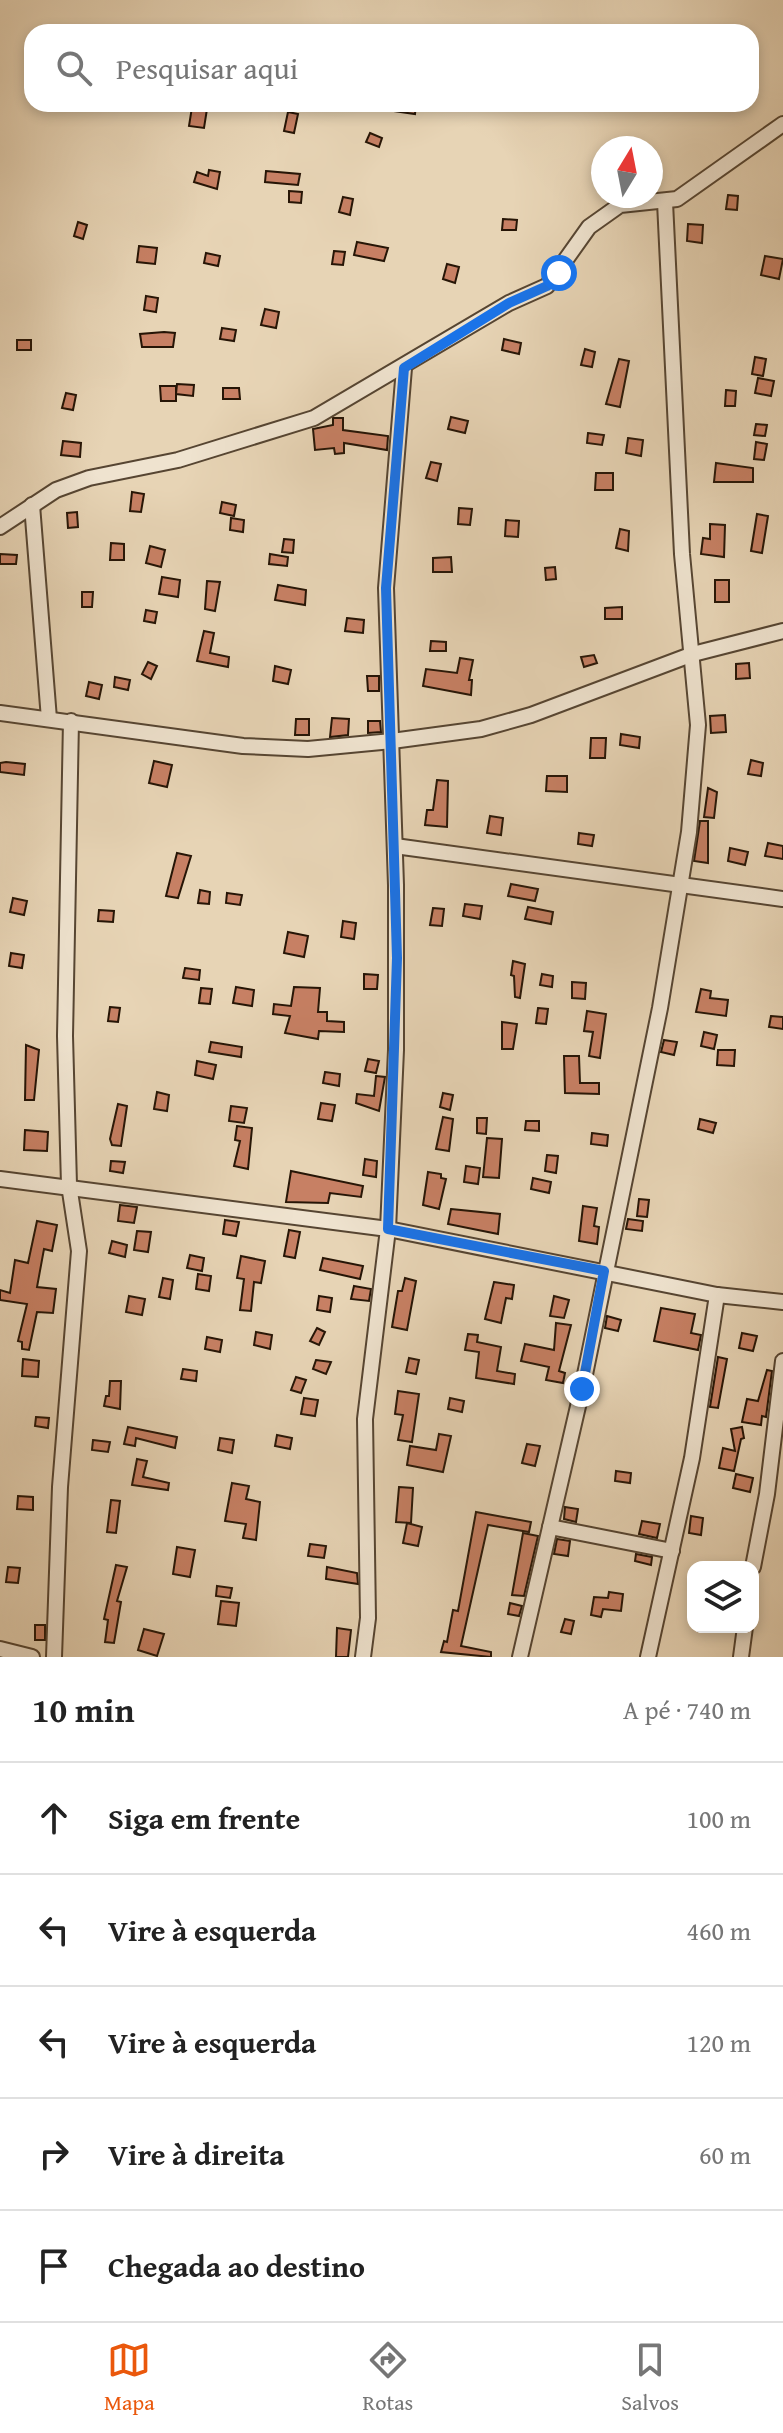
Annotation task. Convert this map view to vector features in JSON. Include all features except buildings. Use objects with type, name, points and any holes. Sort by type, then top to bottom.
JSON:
[{"type":"street","points":[[0,527],[56,490],[89,478],[178,460],[314,418],[404,368],[509,303],[547,286],[589,227],[620,205],[665,202],[692,191],[783,124]]},
{"type":"street","points":[[520,1657],[604,1271],[683,882],[698,725],[682,554],[665,202]]},
{"type":"street","points":[[363,1657],[368,1618],[365,1419],[388,1229],[396,1050],[395,846],[386,588],[404,368]]},
{"type":"street","points":[[32,505],[49,719]]},
{"type":"street","points":[[0,713],[243,746],[308,749],[392,741],[481,729],[531,715],[693,654],[783,631]]},
{"type":"street","points":[[54,1657],[60,1487],[79,1251],[69,1185],[65,1036],[71,721]]},
{"type":"street","points":[[395,846],[683,882],[783,899]]},
{"type":"street","points":[[0,1179],[69,1185],[388,1229],[717,1295],[783,1302]]},
{"type":"street","points":[[648,1657],[692,1458],[717,1295]]},
{"type":"street","points":[[754,1561],[767,1494],[783,1361]]},
{"type":"street","points":[[550,1527],[672,1551]]},
{"type":"street","points":[[741,1657],[744,1633]]},
{"type":"street","points":[[0,1649],[32,1657]]},
{"type":"route","points":[[559,273],[547,286],[509,303],[404,368],[386,588],[397,958],[388,1229],[604,1271],[582,1389]]}]
